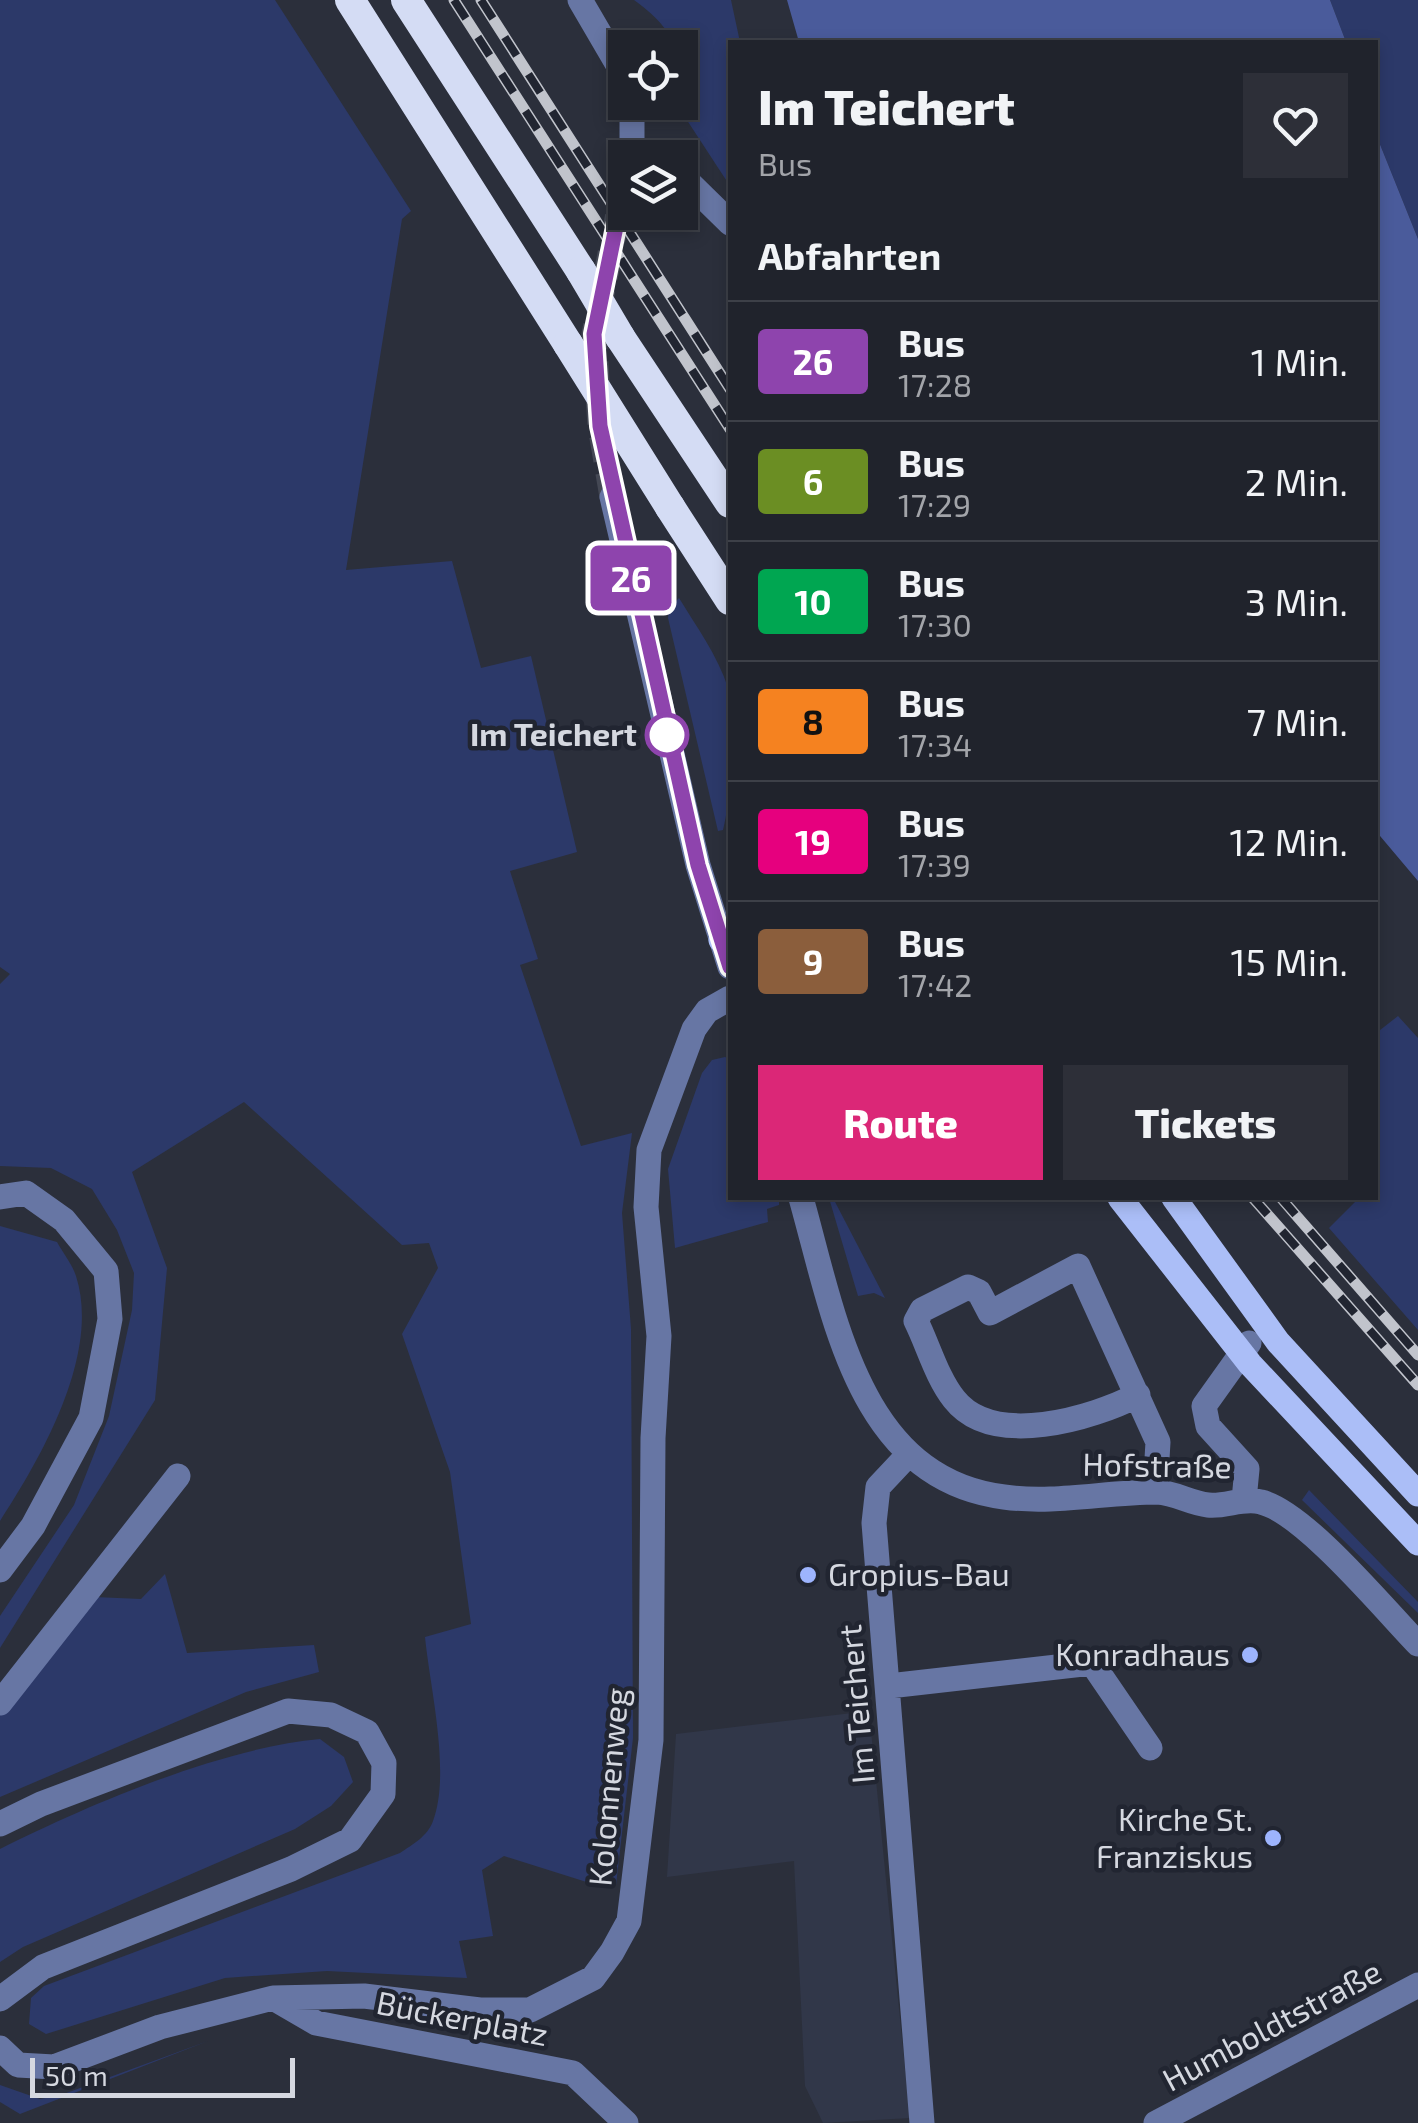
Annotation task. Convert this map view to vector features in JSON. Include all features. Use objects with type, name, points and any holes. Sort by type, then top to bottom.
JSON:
[{"type":"highway","points":[[350,0],[728,597]]},
{"type":"highway","points":[[406,0],[728,501]]},
{"type":"main road","points":[[1122,1200],[1288,1408],[1418,1543]]},
{"type":"main road","points":[[1175,1200],[1278,1342],[1418,1494]]},
{"type":"street","points":[[580,0],[608,48]]},
{"type":"street","points":[[698,192],[728,222]]},
{"type":"street","points":[[612,497],[698,865],[725,938]]},
{"type":"street","name":"Kolonnenweg","points":[[0,2048],[18,2064],[54,2067],[160,2027],[273,1998],[364,1996],[480,2010],[530,2010],[593,1978],[629,1921],[651,1740],[653,1438],[659,1336],[646,1207],[649,1150],[688,1040],[708,1011],[728,999]]},
{"type":"street","points":[[0,1197],[26,1193],[64,1220],[106,1271],[110,1319],[91,1418],[33,1526],[0,1570]]},
{"type":"street","points":[[803,1200],[859,1386],[884,1431],[909,1454]]},
{"type":"street","points":[[1138,1395],[1102,1414],[1073,1422],[997,1422],[976,1416],[954,1400],[916,1321],[922,1310],[968,1287],[979,1292],[990,1313],[1078,1266],[1138,1395],[1158,1442],[1154,1492]]},
{"type":"street","points":[[1244,1500],[1247,1470],[1208,1426],[1204,1406],[1249,1342]]},
{"type":"street","name":"Hofstraße","points":[[909,1454],[953,1483],[1008,1498],[1154,1492],[1212,1506],[1244,1500],[1260,1502],[1291,1518],[1418,1644]]},
{"type":"street","name":"Im Teichert","points":[[909,1454],[890,1470],[874,1504],[922,2123]]},
{"type":"street","points":[[0,1703],[178,1476]]},
{"type":"street","points":[[889,1686],[1092,1663],[1150,1748]]},
{"type":"street","points":[[0,1824],[41,1804],[288,1712],[331,1715],[367,1732],[384,1763],[384,1794],[350,1840],[291,1869],[43,1968],[0,2000]]},
{"type":"street","name":"Humboldtstraße","points":[[1164,2121],[1418,1986]]},
{"type":"street","name":"Bückerplatz","points":[[273,1998],[316,2024],[573,2073],[626,2123]]},
{"type":"shaded area","points":[[0,0],[275,0],[411,211],[402,219],[346,570],[452,561],[481,668],[531,656],[577,852],[510,871],[538,959],[520,965],[581,1146],[632,1133],[622,1213],[631,1329],[633,1738],[616,1885],[596,1885],[504,1856],[482,1870],[493,1936],[459,1941],[467,1978],[327,1971],[225,1978],[46,2034],[29,2024],[31,1998],[44,1986],[400,1853],[424,1836],[433,1821],[440,1779],[438,1730],[425,1637],[471,1624],[450,1472],[402,1334],[438,1268],[429,1243],[402,1245],[244,1102],[132,1172],[167,1268],[155,1400],[0,1648],[0,1616],[74,1505],[109,1416],[132,1310],[134,1273],[117,1230],[92,1189],[51,1168],[0,1166],[0,984],[10,974],[0,967]]},
{"type":"shaded area","points":[[634,0],[731,0],[740,40],[728,40],[728,183],[687,120],[698,120],[698,30],[666,30]]},
{"type":"shaded area","points":[[787,0],[1330,0],[1345,40],[798,40]]},
{"type":"shaded area","points":[[1330,0],[1418,0],[1418,239],[1378,139],[1378,40],[1345,40]]},
{"type":"shaded area","points":[[1378,139],[1418,239],[1418,881],[1378,834]]},
{"type":"shaded area","points":[[679,598],[719,664],[728,688],[728,798],[723,830],[718,831],[668,618],[669,608]]},
{"type":"shaded area","points":[[1398,1016],[1418,1038],[1418,1330],[1329,1228],[1357,1200],[1378,1200],[1378,1032]]},
{"type":"shaded area","points":[[728,1058],[728,1200],[779,1200],[779,1205],[767,1209],[768,1222],[675,1248],[668,1169],[702,1073],[712,1060]]},
{"type":"shaded area","points":[[830,1200],[834,1200],[885,1298],[874,1293],[858,1296]]},
{"type":"shaded area","points":[[0,1226],[57,1242],[76,1276],[82,1306],[74,1371],[63,1404],[33,1467],[0,1521]]},
{"type":"shaded area","points":[[1309,1490],[1418,1602],[1418,1613],[1302,1500]]},
{"type":"shaded area","points":[[165,1574],[187,1653],[314,1645],[319,1672],[246,1692],[0,1797],[0,1713],[94,1597],[141,1599]]},
{"type":"shaded area","points":[[869,1711],[910,2118],[823,2123],[805,2086],[794,1861],[667,1877],[676,1734]]},
{"type":"shaded area","points":[[320,1739],[344,1757],[353,1782],[331,1806],[295,1829],[23,1947],[0,1962],[0,1849],[157,1780],[241,1754]]},
{"type":"shaded area","points":[[208,2041],[20,2114],[0,2102],[0,2085],[40,2099],[61,2095]]},
{"type":"tunnel","points":[[612,497],[600,426],[594,334],[615,230]]},
{"type":"railway","points":[[454,0],[728,426]]},
{"type":"railway","points":[[481,0],[728,386]]},
{"type":"railway","points":[[1255,1200],[1418,1385]]},
{"type":"railway","points":[[1283,1200],[1418,1355]]},
{"type":"bus line","name":"26","points":[[614,230],[594,334],[600,426],[612,497],[698,865],[728,961]]},
{"type":"place","name":"Im Teichert","points":[[667,735]]},
{"type":"place","name":"Gropius-Bau","points":[[808,1575]]},
{"type":"place","name":"Konradhaus","points":[[1250,1655]]},
{"type":"place","name":"Kirche St. Franziskus","points":[[1273,1838]]}]
